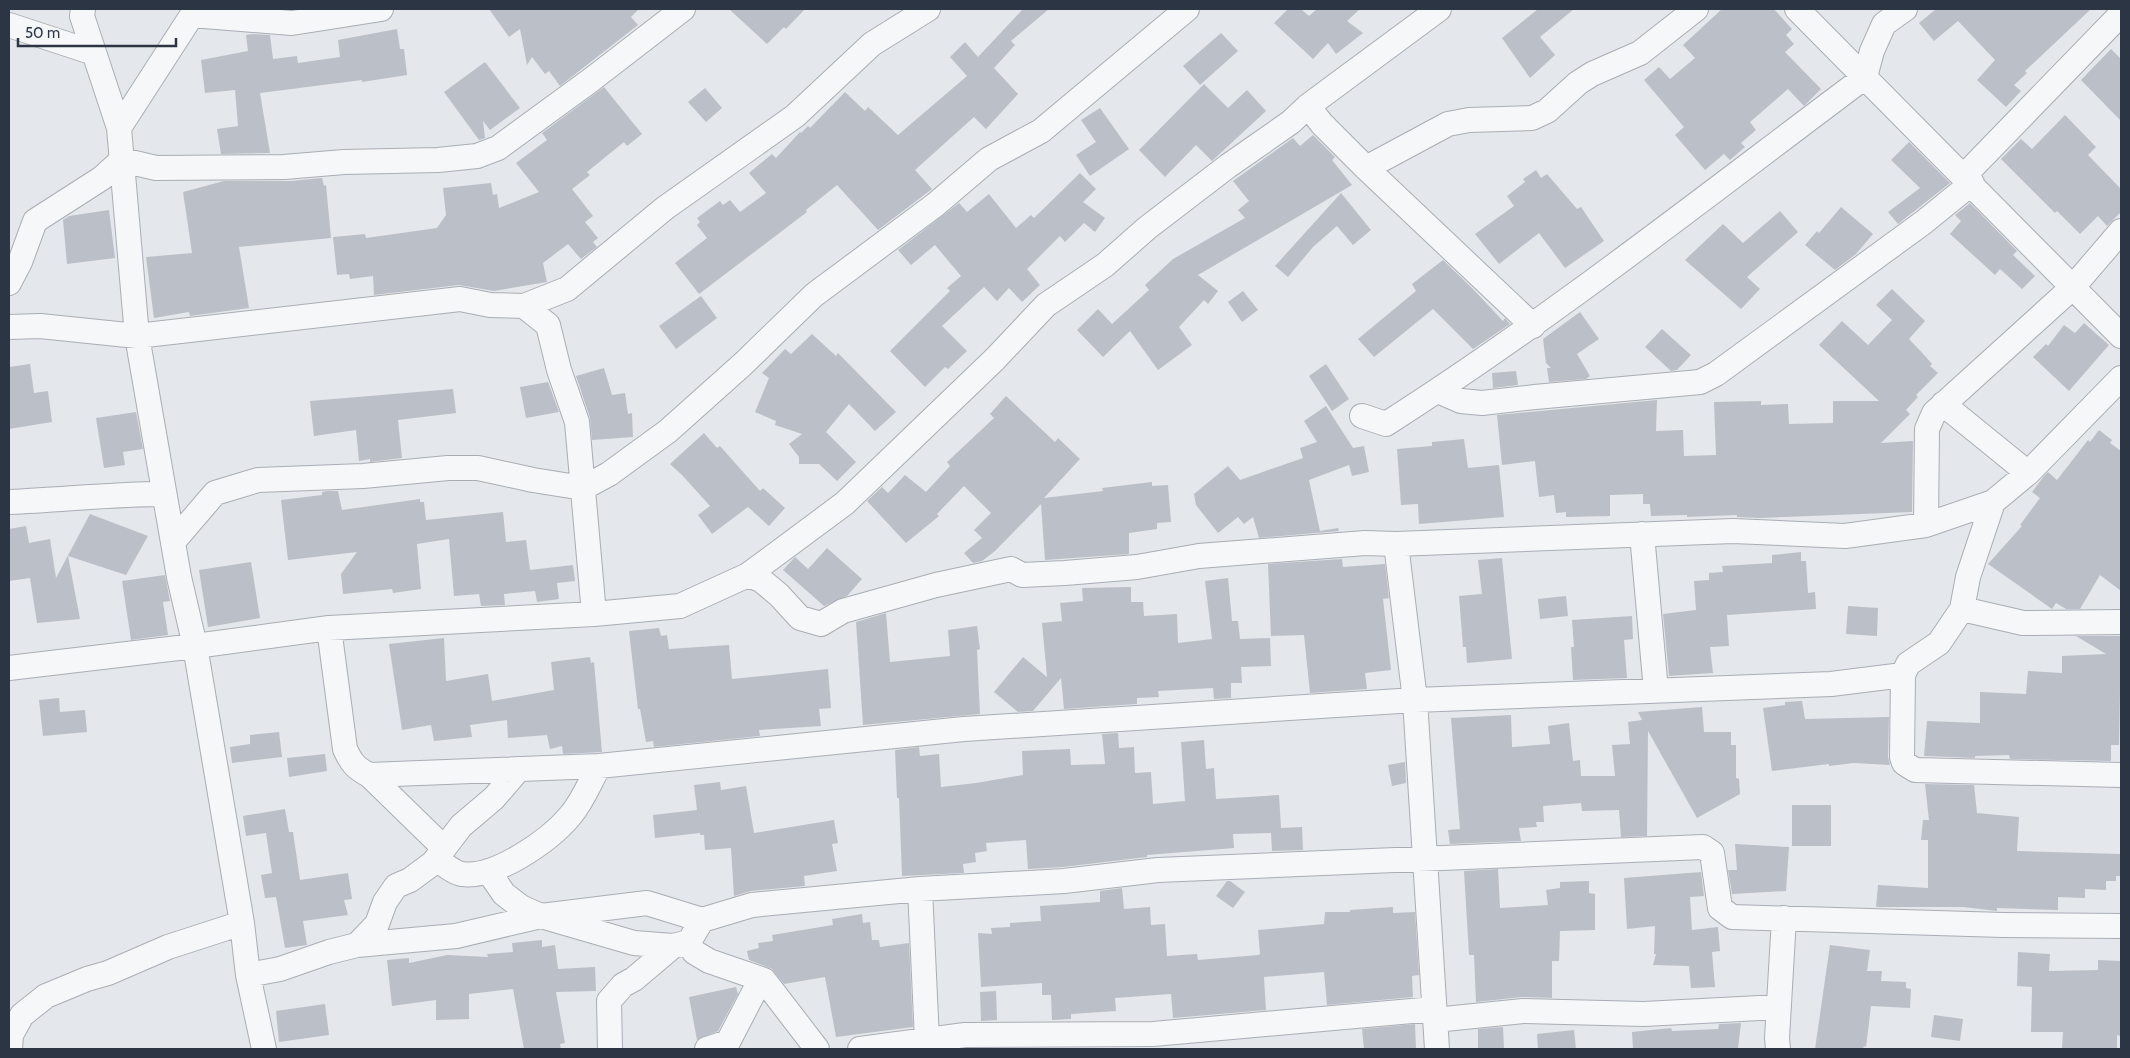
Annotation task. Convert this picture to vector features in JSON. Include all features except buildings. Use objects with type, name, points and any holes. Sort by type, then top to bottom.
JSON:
[{"type":"street","points":[[83,9],[82,16],[120,128],[136,336],[173,542],[195,646],[242,923],[248,975],[264,1049]]},
{"type":"street","points":[[120,128],[194,12],[292,23],[381,9]]},
{"type":"street","points":[[122,160],[156,168],[274,167],[344,162],[438,160],[477,156],[498,148],[683,9]]},
{"type":"street","points":[[9,327],[40,326],[136,336],[460,299],[490,304],[524,306],[567,289],[665,208],[794,116],[872,44],[928,9]]},
{"type":"street","points":[[173,542],[215,493],[258,480],[364,476],[448,468],[478,468],[532,480],[583,488],[609,474],[668,431],[743,364],[814,294],[935,205],[989,159],[1041,131],[1187,9]]},
{"type":"street","points":[[9,668],[329,628],[594,614],[680,606],[748,575],[845,503],[995,359],[1046,305],[1105,265],[1147,228],[1228,166],[1291,122],[1308,106],[1439,9]]},
{"type":"street","points":[[1366,168],[1448,124],[1469,120],[1532,118],[1547,111],[1578,82],[1640,52],[1696,9]]},
{"type":"street","points":[[1798,9],[2121,336]]},
{"type":"street","points":[[1362,416],[1386,424],[1533,326],[1864,77],[1872,51],[1884,24],[1905,9]]},
{"type":"street","points":[[1438,391],[1461,401],[1482,403],[1700,382],[1716,374],[1924,222],[1968,180],[2121,14]]},
{"type":"street","points":[[9,25],[94,53]]},
{"type":"street","points":[[1308,106],[1322,124],[1366,168],[1533,326]]},
{"type":"street","points":[[9,283],[20,262],[35,221],[102,178],[122,160]]},
{"type":"street","points":[[1926,525],[1927,429],[1934,413],[2072,287],[2121,232]]},
{"type":"street","points":[[524,306],[548,325],[559,370],[577,422],[594,614]]},
{"type":"street","points":[[748,575],[761,580],[779,595],[800,618],[821,624],[843,611],[936,586],[1011,569],[1022,575],[1065,573],[1137,567],[1199,556],[1365,543],[1396,544],[1733,531],[1845,536],[1926,525],[1969,512],[1993,502],[2028,473],[2121,378]]},
{"type":"street","points":[[1943,404],[2028,473]]},
{"type":"street","points":[[9,502],[164,494]]},
{"type":"street","points":[[1993,502],[1968,577],[1962,609],[1939,643],[1908,664],[1903,675],[1902,757],[1904,763],[1916,770],[2121,775]]},
{"type":"street","points":[[1642,534],[1656,691]]},
{"type":"street","points":[[1396,544],[1415,700],[1437,1049]]},
{"type":"street","points":[[1962,609],[2023,623],[2121,622]]},
{"type":"street","points":[[329,628],[345,749],[352,764],[358,770],[368,775],[460,874],[479,875],[546,839],[571,815],[599,766]]},
{"type":"street","points":[[368,775],[599,766],[964,729],[1415,700],[1832,684],[1903,675]]},
{"type":"street","points":[[356,945],[377,924],[385,902],[396,886],[410,880],[440,854],[461,826],[494,798],[519,769]]},
{"type":"street","points":[[610,1049],[609,1000],[623,985],[681,944],[702,920],[752,905],[920,889],[1064,881],[1158,870],[1703,847],[1712,853],[1717,900],[1720,908],[1732,917],[2003,925],[2121,926]]},
{"type":"street","points":[[488,871],[504,894],[521,906],[541,916],[634,943],[681,944],[709,960],[764,980],[817,1049]]},
{"type":"street","points":[[920,889],[927,1040]]},
{"type":"street","points":[[248,975],[280,969],[356,945],[456,936],[541,916],[647,904],[702,920]]},
{"type":"street","points":[[1778,1049],[1784,918]]},
{"type":"street","points":[[10,1049],[11,1035],[22,1015],[46,996],[87,979],[108,973],[168,947],[242,923]]},
{"type":"street","points":[[707,1049],[728,1042],[754,992],[764,980]]},
{"type":"street","points":[[860,1049],[965,1036],[1153,1034],[1434,1015],[1523,1011],[1644,1014],[1779,1007]]}]
